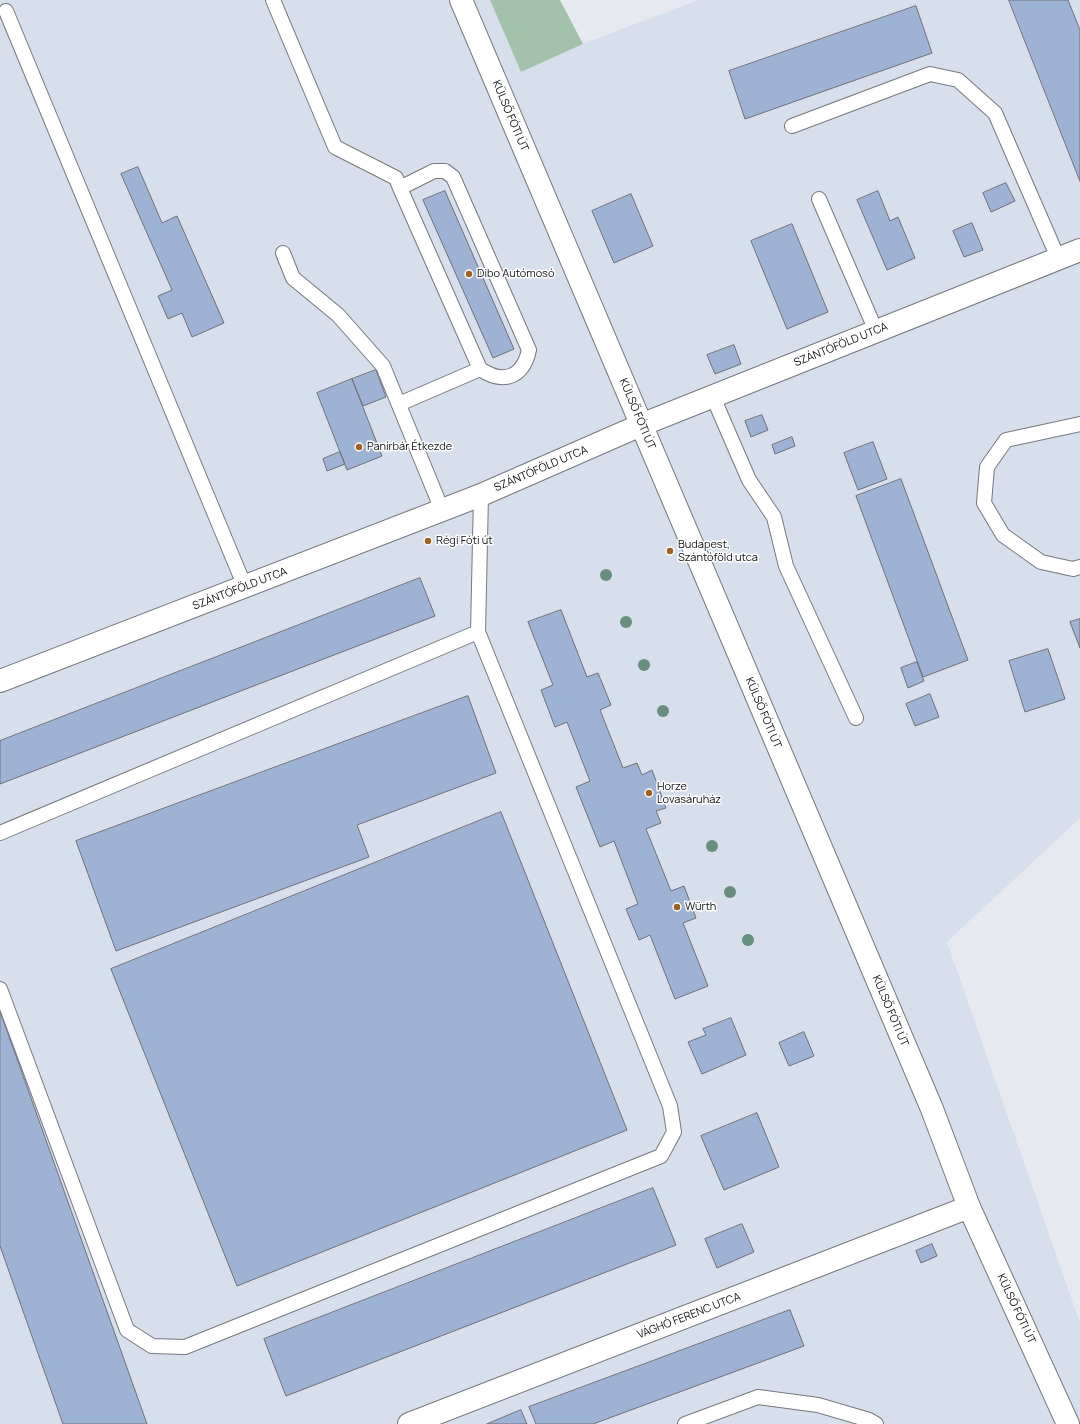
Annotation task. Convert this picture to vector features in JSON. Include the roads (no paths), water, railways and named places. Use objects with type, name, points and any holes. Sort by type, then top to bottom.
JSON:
[{"type":"street","name":"KÜLSŐ FÓTI ÚT","points":[[462,0],[932,1109],[969,1207],[1068,1424]]},
{"type":"street","name":"SZÁNTÓFÖLD UTCA","points":[[0,681],[481,495],[642,425],[1080,250]]},
{"type":"street","name":"VÁGHÓ FERENC UTCA","points":[[409,1424],[969,1207]]},
{"type":"lane","points":[[273,0],[335,147],[396,178],[400,188],[480,369],[490,376],[503,378],[515,374],[526,364],[529,350],[453,177],[445,171],[434,171],[400,188]]},
{"type":"lane","points":[[6,11],[245,587]]},
{"type":"lane","points":[[792,126],[930,74],[958,80],[995,113],[1058,258]]},
{"type":"lane","points":[[819,199],[876,331]]},
{"type":"lane","points":[[283,253],[293,278],[338,315],[383,366],[442,510]]},
{"type":"lane","points":[[399,404],[480,369]]},
{"type":"lane","points":[[713,397],[749,480],[774,517],[786,566],[856,718]]},
{"type":"lane","points":[[1080,424],[1006,440],[987,467],[984,503],[1003,535],[1041,562],[1073,569],[1080,567]]},
{"type":"lane","points":[[0,989],[127,1330],[152,1346],[185,1347],[661,1156],[674,1132],[670,1106],[478,632],[481,495]]},
{"type":"lane","points":[[0,833],[478,632]]},
{"type":"lane","points":[[685,1424],[758,1397],[818,1405],[869,1420],[876,1424]]},
{"type":"place","name":"Dibo Autómosó","points":[[469,274]]},
{"type":"place","name":"Panírbár Étkezde","points":[[359,447]]},
{"type":"place","name":"Régi Fóti út","points":[[428,541]]},
{"type":"place","name":"Budapest, Szántóföld utca","points":[[670,551]]},
{"type":"place","name":"Horze Lovasáruház","points":[[649,793]]},
{"type":"place","name":"Würth","points":[[677,907]]}]
